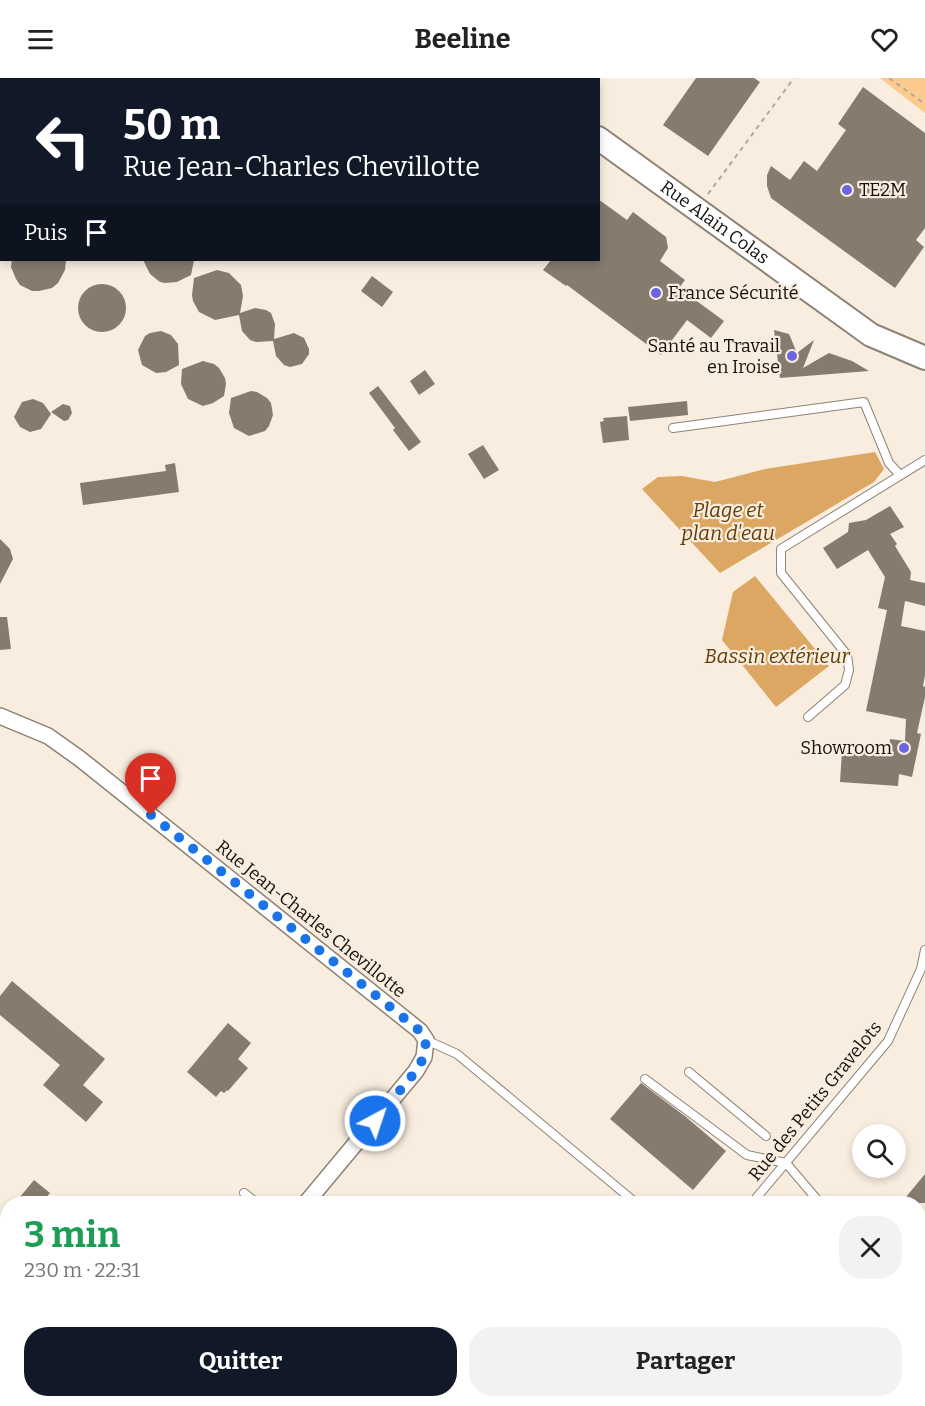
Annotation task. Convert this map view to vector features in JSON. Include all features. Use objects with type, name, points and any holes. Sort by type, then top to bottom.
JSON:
[{"type":"street","name":"Rue Alain Colas","points":[[600,139],[871,334],[925,358]]},
{"type":"street","name":"Rue Jean-Charles Chevillotte","points":[[0,716],[48,736],[79,758],[420,1031],[426,1040]]},
{"type":"street","points":[[312,1196],[416,1071],[424,1057],[426,1040]]},
{"type":"lane","points":[[673,428],[864,402],[889,463],[900,475]]},
{"type":"lane","points":[[808,717],[845,685],[849,670],[847,655],[781,573],[781,549],[925,460]]},
{"type":"lane","name":"Rue des Petits Gravelots","points":[[758,1196],[888,1041],[921,969],[925,950]]},
{"type":"lane","points":[[426,1040],[457,1054],[628,1196]]},
{"type":"lane","points":[[689,1072],[766,1136]]},
{"type":"lane","points":[[645,1079],[747,1155],[786,1163],[814,1196]]},
{"type":"lane","points":[[244,1193],[248,1196]]},
{"type":"path","points":[[697,209],[794,78]]},
{"type":"path","points":[[889,78],[925,104]]},
{"type":"shaded area","points":[[880,78],[925,78],[925,113]]},
{"type":"water","name":"Plage et plan d'eau","points":[[875,452],[884,469],[874,482],[720,573],[642,489],[658,477],[682,476],[715,482],[765,469]]},
{"type":"water","name":"Bassin extérieur","points":[[755,576],[829,666],[776,707],[722,640],[733,592]]},
{"type":"building","points":[[696,78],[754,78],[760,82],[708,156],[663,125]]},
{"type":"building","name":"TE2M","points":[[863,87],[925,133],[925,228],[916,240],[924,247],[895,288],[771,198],[767,186],[767,175],[771,166],[790,180],[804,161],[817,171],[846,130],[838,124]]},
{"type":"building","points":[[600,200],[627,220],[633,212],[666,237],[668,248],[660,261],[685,280],[679,288],[724,321],[711,338],[687,320],[661,355],[567,285],[543,270],[550,261],[600,261]]},
{"type":"building","points":[[12,261],[66,261],[65,270],[58,283],[52,288],[39,291],[32,291],[20,285],[11,267]]},
{"type":"building","points":[[144,261],[194,261],[191,275],[177,282],[160,282],[150,274]]},
{"type":"building","points":[[217,270],[229,273],[241,285],[243,296],[240,313],[255,308],[266,310],[271,313],[275,324],[274,339],[294,333],[304,338],[309,354],[302,364],[290,367],[284,365],[276,356],[273,341],[250,340],[242,331],[239,315],[215,320],[199,312],[192,295],[194,278]]},
{"type":"building","points":[[372,276],[393,292],[382,307],[361,291]]},
{"type":"building","points":[[97,284],[107,284],[119,291],[126,303],[126,313],[119,325],[107,332],[97,332],[82,321],[78,313],[78,303],[89,288]]},
{"type":"building","name":"Santé au Travail en Iroise","points":[[774,330],[789,334],[797,353],[814,340],[803,368],[829,353],[852,361],[869,371],[780,378]]},
{"type":"building","points":[[161,331],[171,335],[178,344],[179,365],[166,372],[156,373],[142,365],[138,350],[145,336]]},
{"type":"building","points":[[203,361],[219,368],[226,384],[224,396],[203,406],[188,399],[181,384],[182,369]]},
{"type":"building","points":[[425,370],[435,384],[419,395],[410,381]]},
{"type":"building","points":[[378,386],[421,442],[409,451],[369,393]]},
{"type":"building","points":[[251,391],[267,398],[271,403],[273,415],[265,431],[249,436],[234,428],[229,413],[231,398]]},
{"type":"building","points":[[33,399],[43,403],[51,414],[41,429],[30,432],[20,427],[14,417],[22,402]]},
{"type":"building","points":[[687,401],[688,415],[630,421],[628,407]]},
{"type":"building","points":[[63,404],[70,406],[72,413],[68,420],[64,421],[51,412]]},
{"type":"building","points":[[627,416],[629,440],[603,443],[600,422],[604,421],[603,418]]},
{"type":"building","points":[[483,445],[499,470],[484,479],[468,454]]},
{"type":"building","points":[[175,463],[179,492],[83,505],[80,483],[166,471],[165,465]]},
{"type":"building","points":[[890,506],[904,527],[890,534],[911,572],[910,580],[925,583],[925,606],[905,601],[901,626],[925,631],[923,686],[925,697],[917,733],[921,734],[912,777],[899,774],[898,786],[840,782],[842,751],[889,754],[890,739],[905,741],[906,719],[866,711],[887,610],[878,608],[885,577],[868,550],[837,569],[823,548],[848,532],[849,523],[866,520]]},
{"type":"building","points":[[0,539],[10,549],[13,559],[0,584]]},
{"type":"building","points":[[0,617],[7,617],[11,649],[0,650]]},
{"type":"building","points":[[12,981],[105,1059],[83,1085],[103,1102],[86,1122],[43,1085],[60,1065],[0,1015],[0,996]]},
{"type":"building","points":[[228,1023],[251,1043],[238,1059],[248,1068],[228,1091],[224,1093],[221,1091],[216,1097],[187,1072]]},
{"type":"building","points":[[641,1083],[726,1151],[693,1190],[610,1119]]},
{"type":"building","points":[[925,1174],[925,1196],[907,1196]]},
{"type":"building","points":[[34,1180],[50,1193],[47,1196],[21,1196]]},
{"type":"place","name":"TE2M","points":[[847,190]]},
{"type":"place","name":"France Sécurité","points":[[656,293]]},
{"type":"place","name":"Santé au Travail en Iroise","points":[[792,356]]},
{"type":"place","name":"Showroom","points":[[904,748]]},
{"type":"route","points":[[151,815],[420,1031],[426,1040],[424,1057],[416,1071],[375,1121]]}]
